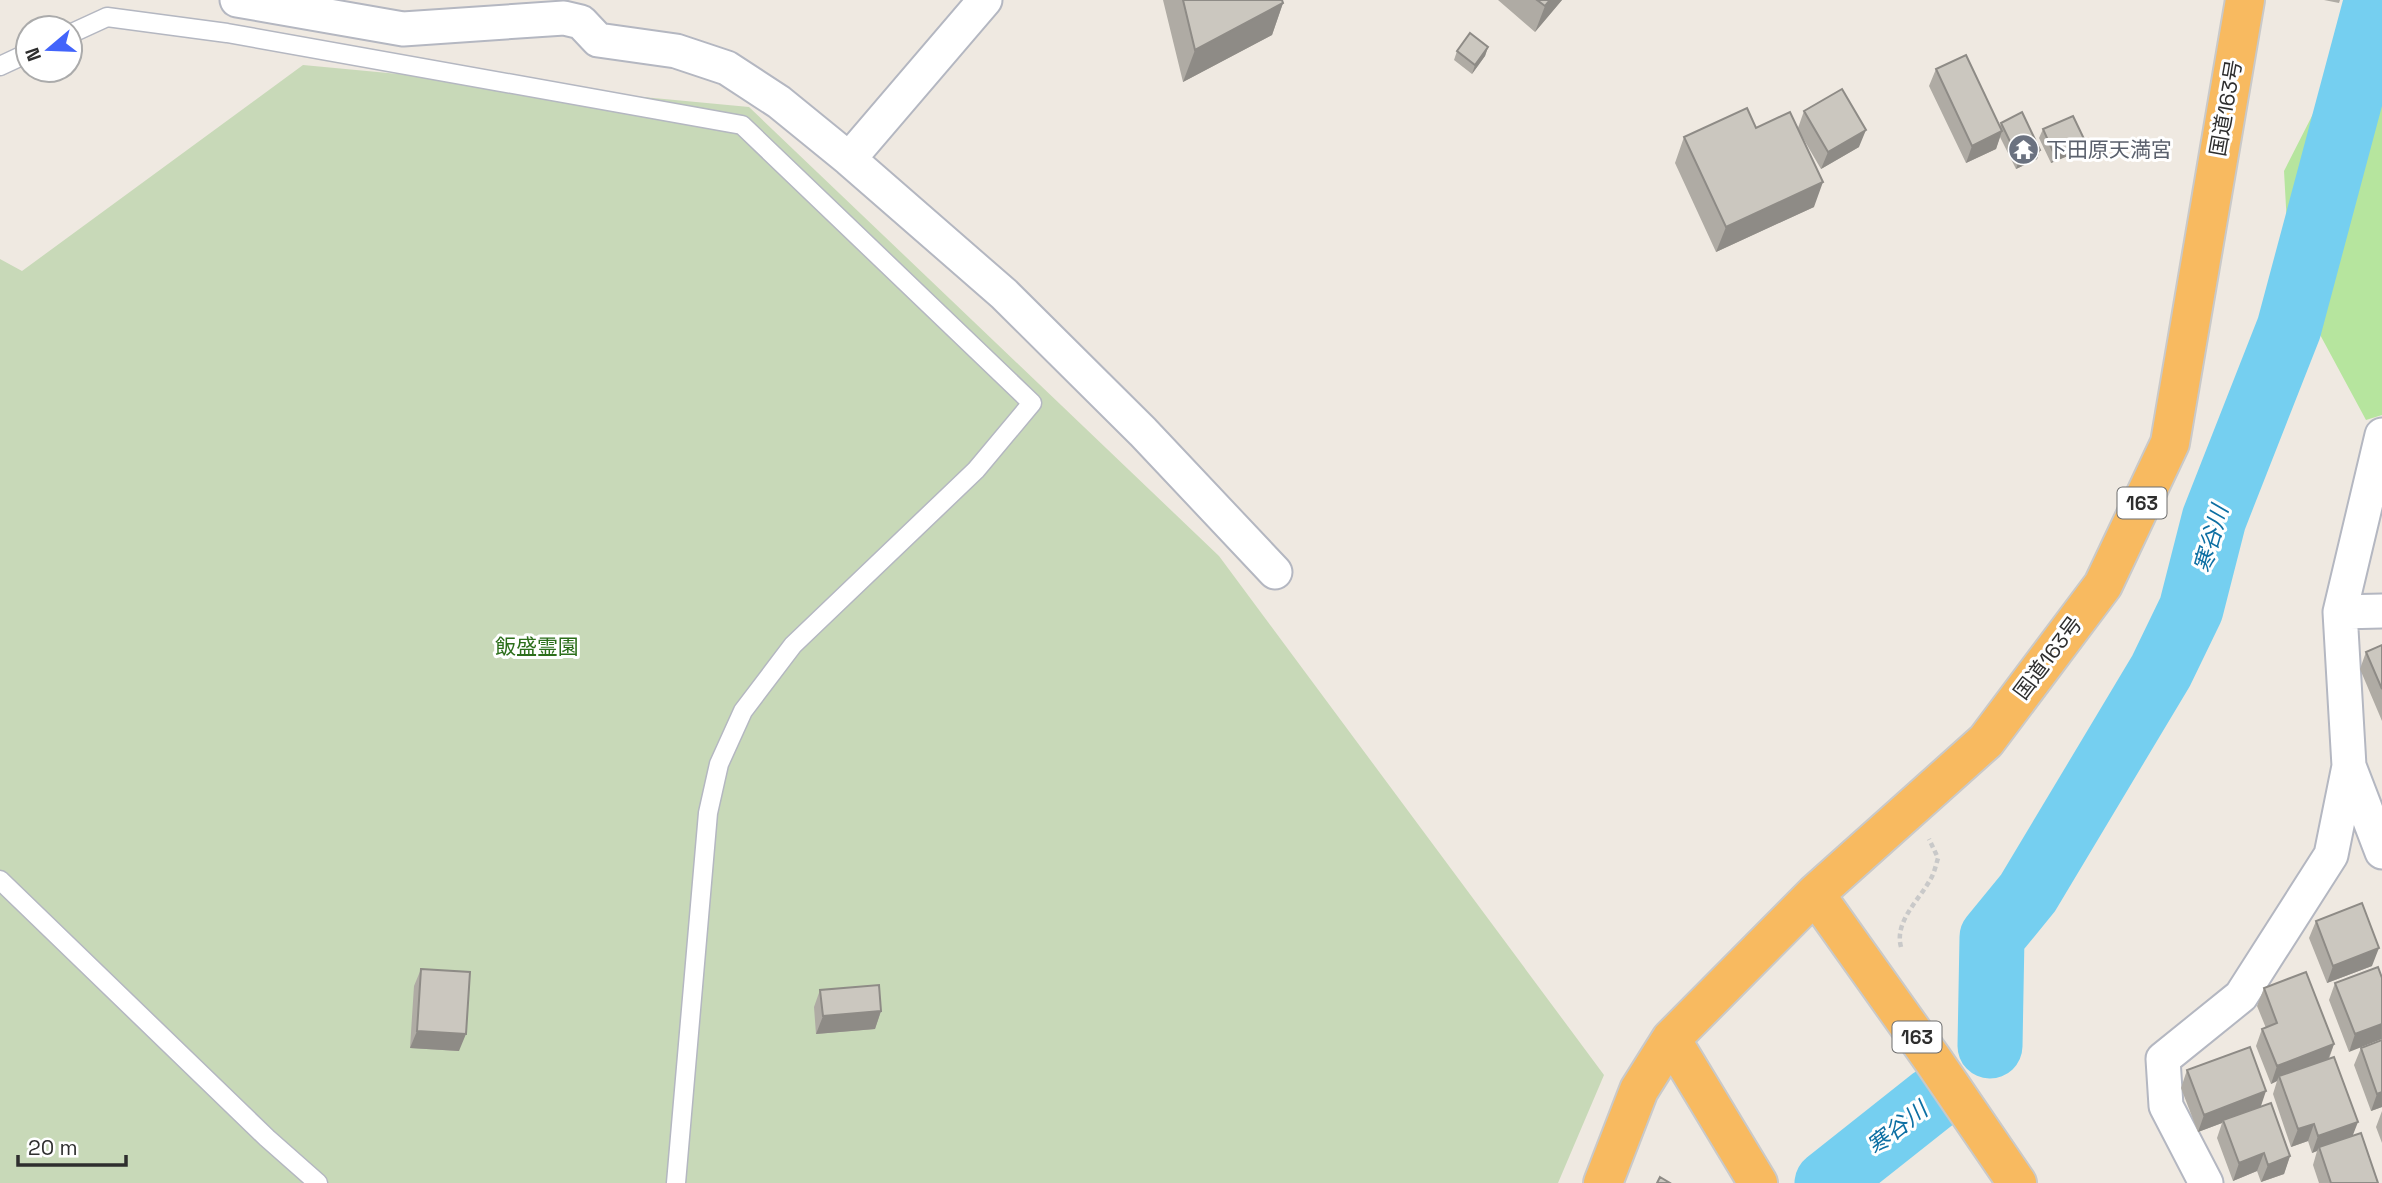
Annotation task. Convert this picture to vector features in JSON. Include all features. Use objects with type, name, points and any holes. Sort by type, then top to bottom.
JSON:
[{"type":"highway","name":"国道163号","points":[[1603,1183],[1639,1090],[1671,1039],[1815,894],[1986,741],[2103,585],[2170,443],[2245,0]]},
{"type":"highway","name":"163","points":[[1815,894],[2017,1183]]},
{"type":"highway","points":[[1671,1039],[1758,1183]]},
{"type":"street","points":[[237,0],[403,29],[564,18],[580,22],[598,40],[676,51],[727,68],[858,149],[1143,432],[1276,572]]},
{"type":"street","points":[[858,149],[985,0]]},
{"type":"street","points":[[2206,1183],[2166,1106],[2163,1059],[2241,996],[2331,855],[2349,766],[2340,612],[2382,435]]},
{"type":"street","points":[[2340,612],[2382,611]]},
{"type":"street","points":[[2349,766],[2382,852]]},
{"type":"lane","points":[[84,28],[107,17],[227,33],[742,125],[1032,403],[976,470],[793,645],[743,710],[719,764],[708,813],[676,1183]]},
{"type":"lane","points":[[0,880],[267,1138],[318,1183]]},
{"type":"path","points":[[1902,950],[1899,940],[1910,908],[1930,880],[1938,858],[1911,808]]},
{"type":"green space","points":[[2360,0],[2382,0],[2382,415],[2366,420],[2290,279],[2284,171],[2341,59]]},
{"type":"green space","name":"飯盛霊園","points":[[303,65],[749,107],[1219,556],[1604,1075],[1558,1183],[0,1183],[0,259],[22,271]]},
{"type":"building","points":[[1183,0],[1282,0],[1283,3],[1195,50]]},
{"type":"building","points":[[1537,0],[1550,0],[1545,6]]},
{"type":"building","points":[[1470,33],[1488,47],[1475,65],[1457,51]]},
{"type":"building","points":[[1966,55],[2002,131],[1972,146],[1936,69]]},
{"type":"building","points":[[1842,89],[1866,130],[1828,152],[1804,111]]},
{"type":"building","points":[[1747,108],[1756,128],[1790,112],[1823,182],[1726,227],[1684,137]]},
{"type":"building","points":[[2022,112],[2040,150],[2019,160],[2001,123]]},
{"type":"building","points":[[2073,116],[2085,141],[2054,154],[2043,129]]},
{"type":"building","points":[[2382,645],[2382,689],[2366,652]]},
{"type":"building","points":[[2362,903],[2379,948],[2333,966],[2316,921]]},
{"type":"building","points":[[2378,967],[2382,978],[2382,1024],[2355,1034],[2335,983]]},
{"type":"building","points":[[421,969],[470,972],[466,1034],[417,1031]]},
{"type":"building","points":[[2306,972],[2334,1044],[2277,1066],[2262,1029],[2277,1023],[2264,988]]},
{"type":"building","points":[[879,985],[881,1011],[823,1016],[820,990]]},
{"type":"building","points":[[2382,1040],[2382,1092],[2377,1094],[2361,1048]]},
{"type":"building","points":[[2250,1047],[2266,1091],[2204,1115],[2187,1070]]},
{"type":"building","points":[[2334,1057],[2358,1122],[2318,1136],[2314,1124],[2298,1129],[2279,1076]]},
{"type":"building","points":[[2271,1103],[2290,1156],[2268,1165],[2264,1153],[2239,1163],[2223,1120]]},
{"type":"building","points":[[2361,1133],[2378,1183],[2331,1183],[2319,1147]]},
{"type":"building","points":[[1660,1177],[1670,1183],[1657,1183]]},
{"type":"waterway","name":"寒谷川","points":[[1990,1046],[1992,937],[2028,893],[2161,671],[2191,609],[2214,519],[2289,328],[2374,10],[2379,0]]},
{"type":"waterway","name":"寒谷川","points":[[1827,1183],[1933,1099]]},
{"type":"place","name":"下田原天満宮","points":[[2023,150]]}]
